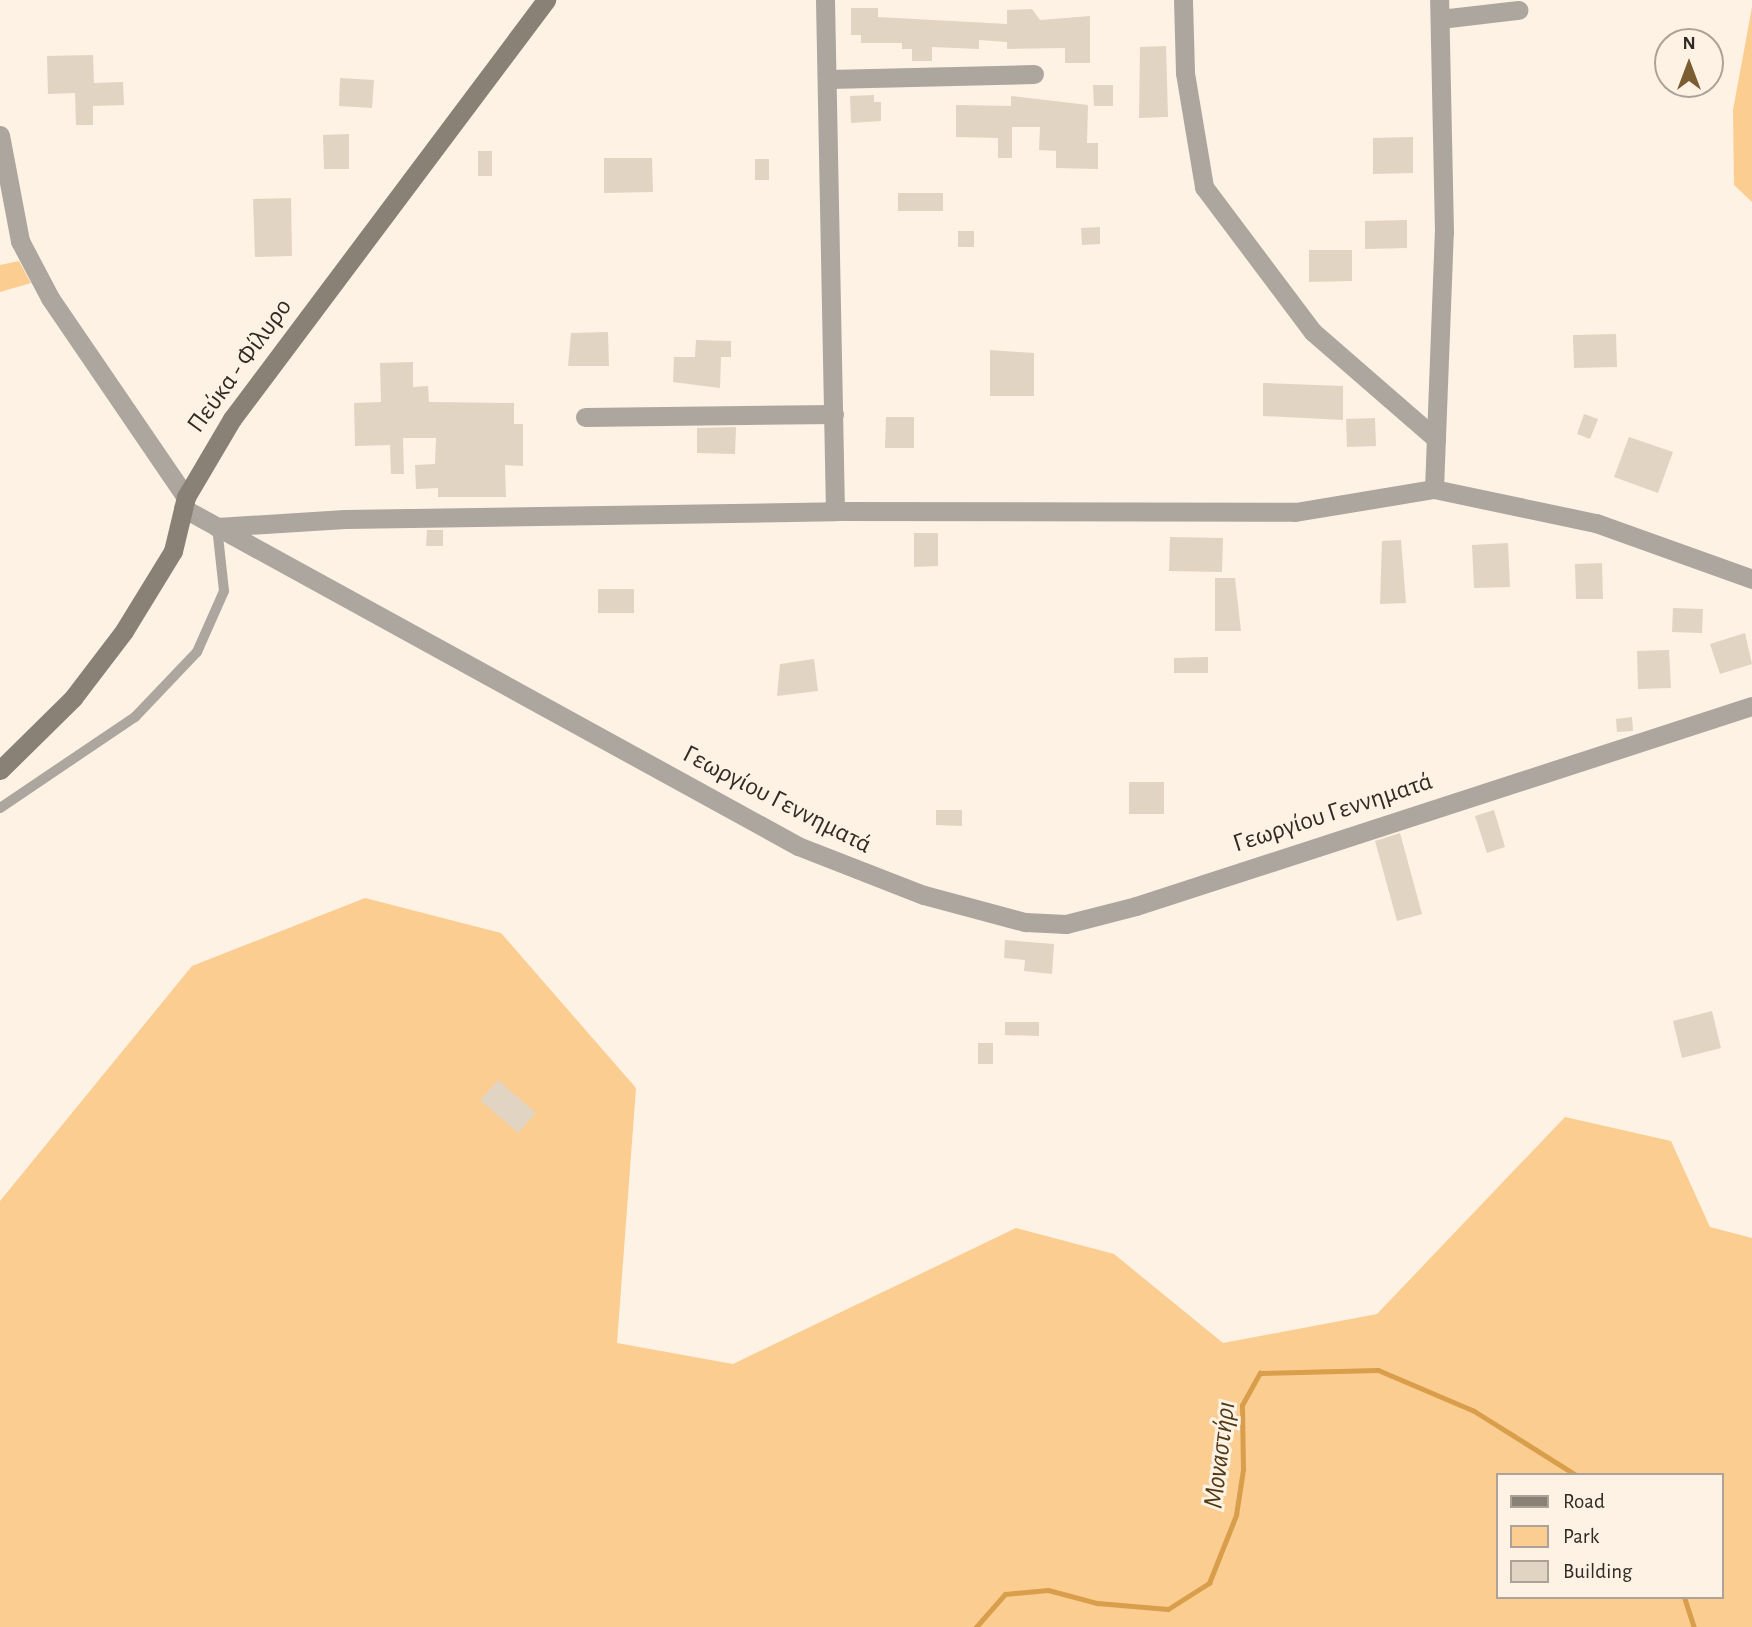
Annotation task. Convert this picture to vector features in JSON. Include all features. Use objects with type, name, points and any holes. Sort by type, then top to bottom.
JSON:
[{"type":"main road","name":"Πεύκα - Φίλυρο","points":[[0,770],[73,698],[143,605],[173,551],[185,502],[252,393],[545,0]]},
{"type":"street","points":[[825,0],[829,79],[835,511]]},
{"type":"street","points":[[1183,0],[1185,74],[1204,187],[1313,332],[1436,439]]},
{"type":"street","points":[[1434,489],[1444,232],[1439,9],[1518,10]]},
{"type":"street","points":[[829,79],[1034,74]]},
{"type":"street","points":[[0,135],[7,198],[19,242],[50,298],[185,502]]},
{"type":"street","points":[[585,417],[834,414]]},
{"type":"street","points":[[217,527],[345,519],[835,511],[1295,512],[1434,489],[1482,495],[1606,526],[1752,579]]},
{"type":"street","name":"Γεωργίου Γεννηματά","points":[[185,502],[217,527],[798,846],[924,895],[1025,922],[1066,924],[1125,909],[1752,706]]},
{"type":"lane","points":[[0,808],[135,717],[197,652],[224,591],[217,527]]},
{"type":"green space","points":[[1752,7],[1752,202],[1734,185],[1733,110]]},
{"type":"green space","points":[[19,261],[31,283],[0,292],[0,265]]},
{"type":"green space","points":[[365,898],[501,933],[636,1088],[617,1343],[733,1364],[1016,1228],[1114,1254],[1223,1343],[1377,1314],[1565,1117],[1671,1141],[1710,1227],[1752,1238],[1752,1627],[0,1627],[0,1201],[192,966]]},
{"type":"building","points":[[851,8],[878,8],[878,17],[1007,24],[1007,10],[1032,9],[1040,20],[1090,16],[1090,63],[1065,63],[1065,48],[1007,49],[1007,42],[979,40],[979,49],[932,47],[932,61],[912,61],[912,49],[902,49],[902,43],[861,43],[861,35],[851,35]]},
{"type":"building","points":[[1166,46],[1168,117],[1139,118],[1140,47]]},
{"type":"building","points":[[93,55],[94,83],[123,82],[124,105],[93,106],[93,125],[76,125],[75,93],[48,94],[47,56]]},
{"type":"building","points":[[340,78],[374,80],[372,108],[339,106]]},
{"type":"building","points":[[1093,85],[1113,85],[1113,106],[1094,106]]},
{"type":"building","points":[[874,95],[874,102],[881,102],[881,121],[851,123],[850,96]]},
{"type":"building","points":[[1011,96],[1088,105],[1087,143],[1098,143],[1098,169],[1056,168],[1056,151],[1039,150],[1040,127],[1012,127],[1012,158],[998,158],[998,138],[956,137],[956,105],[1011,106]]},
{"type":"building","points":[[349,134],[349,169],[324,169],[323,135]]},
{"type":"building","points":[[1413,137],[1413,173],[1373,174],[1373,138]]},
{"type":"building","points":[[478,151],[492,151],[492,176],[478,176]]},
{"type":"building","points":[[604,158],[652,158],[653,192],[604,193]]},
{"type":"building","points":[[755,159],[769,159],[769,180],[755,180]]},
{"type":"building","points":[[898,193],[943,193],[943,211],[898,211]]},
{"type":"building","points":[[291,198],[292,256],[255,257],[253,199]]},
{"type":"building","points":[[1407,220],[1407,248],[1365,249],[1365,221]]},
{"type":"building","points":[[1100,227],[1100,244],[1082,245],[1081,228]]},
{"type":"building","points":[[958,231],[974,231],[974,247],[958,247]]},
{"type":"building","points":[[1309,250],[1352,250],[1352,281],[1309,282]]},
{"type":"building","points":[[608,332],[609,366],[568,366],[571,333]]},
{"type":"building","points":[[1616,334],[1617,367],[1574,368],[1573,335]]},
{"type":"building","points":[[696,340],[731,341],[731,357],[721,357],[720,388],[673,382],[674,357],[695,357]]},
{"type":"building","points":[[990,350],[1034,353],[1034,396],[990,396]]},
{"type":"building","points":[[413,362],[413,387],[428,386],[429,402],[514,403],[514,424],[523,424],[523,466],[505,465],[506,497],[438,497],[438,488],[416,489],[415,465],[435,464],[436,438],[403,438],[404,474],[391,474],[390,445],[355,446],[354,403],[381,402],[380,363]]},
{"type":"building","points":[[1263,383],[1343,386],[1343,420],[1263,416]]},
{"type":"building","points":[[1584,414],[1598,419],[1590,439],[1577,434]]},
{"type":"building","points":[[886,417],[914,417],[914,448],[885,448]]},
{"type":"building","points":[[1375,418],[1376,446],[1347,447],[1346,419]]},
{"type":"building","points":[[736,427],[735,454],[697,453],[697,428]]},
{"type":"building","points":[[1629,437],[1673,452],[1658,493],[1614,477]]},
{"type":"building","points":[[427,530],[443,530],[443,546],[426,546]]},
{"type":"building","points":[[914,533],[938,533],[938,566],[914,567]]},
{"type":"building","points":[[1170,537],[1223,538],[1222,572],[1169,571]]},
{"type":"building","points":[[1401,540],[1406,603],[1380,604],[1382,541]]},
{"type":"building","points":[[1508,543],[1510,587],[1474,588],[1472,545]]},
{"type":"building","points":[[1602,563],[1603,599],[1576,599],[1575,564]]},
{"type":"building","points":[[1215,578],[1235,578],[1241,631],[1215,631]]},
{"type":"building","points":[[598,589],[634,589],[634,613],[598,613]]},
{"type":"building","points":[[1673,608],[1703,609],[1702,633],[1672,632]]},
{"type":"building","points":[[1745,633],[1752,664],[1720,674],[1710,644]]},
{"type":"building","points":[[1669,650],[1671,688],[1638,689],[1637,651]]},
{"type":"building","points":[[1208,657],[1208,673],[1174,673],[1174,658]]},
{"type":"building","points":[[814,659],[818,691],[777,696],[780,664]]},
{"type":"building","points":[[1632,717],[1633,731],[1617,732],[1616,719]]},
{"type":"building","points":[[1129,782],[1164,782],[1164,814],[1129,814]]},
{"type":"building","points":[[936,810],[962,810],[962,826],[936,825]]},
{"type":"building","points":[[1494,810],[1505,847],[1487,853],[1475,816]]},
{"type":"building","points":[[1400,833],[1422,914],[1397,921],[1375,841]]},
{"type":"building","points":[[1005,940],[1054,944],[1052,974],[1024,971],[1025,960],[1004,958]]},
{"type":"building","points":[[1712,1011],[1721,1048],[1682,1058],[1673,1021]]},
{"type":"building","points":[[1005,1022],[1039,1022],[1039,1036],[1005,1035]]},
{"type":"building","points":[[978,1043],[993,1043],[993,1064],[978,1064]]},
{"type":"building","points":[[498,1080],[536,1113],[518,1133],[480,1100]]},
{"type":"waterway","name":"Μοναστήρι","points":[[976,1627],[1005,1594],[1048,1590],[1097,1603],[1168,1609],[1209,1583],[1236,1515],[1243,1469],[1242,1405],[1260,1373],[1378,1370],[1474,1411],[1573,1473]]},
{"type":"waterway","name":"Μοναστήρι","points":[[1685,1599],[1694,1627]]}]
